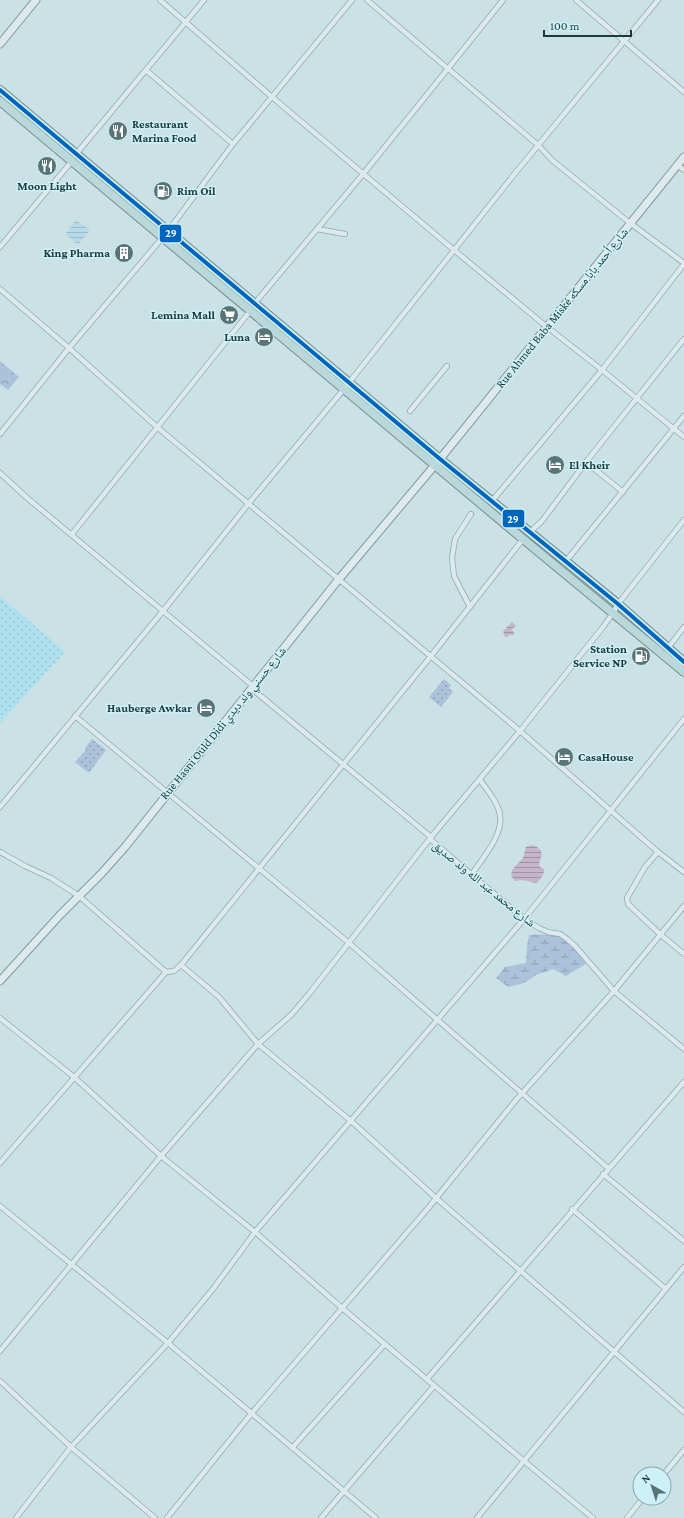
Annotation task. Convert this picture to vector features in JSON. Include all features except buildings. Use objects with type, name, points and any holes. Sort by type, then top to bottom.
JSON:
[{"type":"highway","points":[[0,90],[77,154],[165,234]]},
{"type":"highway","points":[[0,101],[253,307],[437,462],[523,539],[684,672]]},
{"type":"highway","points":[[437,462],[492,501],[618,604],[684,662]]},
{"type":"street","points":[[0,44],[36,0]]},
{"type":"street","points":[[160,0],[272,97],[546,327],[602,370],[684,437]]},
{"type":"street","points":[[77,154],[204,0]]},
{"type":"street","points":[[0,434],[69,348],[165,234],[233,144],[352,0]]},
{"type":"street","points":[[367,0],[538,144],[553,161],[630,223],[684,263],[602,370],[492,501]]},
{"type":"street","points":[[72,534],[253,307],[364,173],[503,0]]},
{"type":"street","points":[[576,0],[684,92]]},
{"type":"street","points":[[0,807],[164,611],[538,144],[658,0]]},
{"type":"street","points":[[147,71],[233,144]]},
{"type":"street","name":"Rue Ahmed Baba Miské شارع أحمد بابا مسكه","points":[[437,462],[684,157]]},
{"type":"street","points":[[0,247],[72,161]]},
{"type":"street","points":[[677,165],[684,170]]},
{"type":"street","points":[[317,229],[345,234]]},
{"type":"street","points":[[0,289],[69,348],[157,427],[520,731],[612,810],[658,852],[684,872]]},
{"type":"street","points":[[530,532],[542,521],[586,462],[684,339]]},
{"type":"street","points":[[410,411],[447,366]]},
{"type":"street","points":[[566,561],[684,416]]},
{"type":"street","name":"Rue Hasni Ould Didi شارع حسني ولد ديدي","points":[[0,981],[125,847],[167,792],[339,579],[437,462]]},
{"type":"street","points":[[586,462],[623,492]]},
{"type":"street","name":"شارع محمد عبد الله ولد صديق","points":[[0,473],[26,497],[164,611],[524,919],[539,928],[548,932],[560,934],[568,939],[614,991],[684,1049]]},
{"type":"street","points":[[470,606],[454,576],[452,558],[454,539],[471,514]]},
{"type":"street","points":[[0,1351],[161,1156],[258,1044],[291,1015],[431,838],[520,731],[684,520]]},
{"type":"street","points":[[0,1163],[166,972],[174,971],[181,965],[431,656],[523,539]]},
{"type":"street","points":[[668,648],[684,627]]},
{"type":"street","points":[[75,716],[349,943],[608,1168]]},
{"type":"street","points":[[16,1518],[71,1447],[168,1343],[213,1289],[255,1232],[524,919],[684,719]]},
{"type":"street","points":[[472,874],[493,844],[500,826],[500,815],[496,804],[480,780]]},
{"type":"street","points":[[0,852],[50,878],[79,896],[166,972]]},
{"type":"street","points":[[658,852],[645,867],[627,898],[628,904],[684,954]]},
{"type":"street","points":[[167,1518],[251,1414],[436,1198],[522,1093],[614,991],[684,906]]},
{"type":"street","points":[[181,965],[219,997],[258,1044],[351,1121],[436,1198],[684,1412]]},
{"type":"street","points":[[0,1018],[74,1078],[161,1156],[255,1232],[434,1386],[593,1518]]},
{"type":"street","points":[[427,1379],[684,1082]]},
{"type":"street","points":[[603,1174],[684,1241]]},
{"type":"street","points":[[0,1206],[168,1343],[376,1518]]},
{"type":"street","points":[[572,1210],[666,1289]]},
{"type":"street","points":[[476,1518],[684,1267]]},
{"type":"street","points":[[292,1448],[385,1344]]},
{"type":"street","points":[[0,1381],[71,1447],[156,1518]]},
{"type":"street","points":[[321,1518],[434,1386]]},
{"type":"street","points":[[671,1466],[684,1450]]},
{"type":"street","points":[[627,1518],[637,1506]]},
{"type":"shaded area","points":[[76,220],[90,230],[78,245],[65,234]]},
{"type":"shaded area","points":[[512,622],[516,626],[512,629],[514,635],[505,637],[503,631]]},
{"type":"shaded area","points":[[532,845],[541,850],[542,855],[539,864],[540,867],[544,869],[543,875],[536,883],[522,880],[515,881],[511,876],[512,870],[523,858],[526,847]]},
{"type":"green space","points":[[0,361],[19,377],[8,390],[0,384]]},
{"type":"green space","points":[[444,679],[451,685],[449,688],[453,692],[441,707],[429,697]]},
{"type":"green space","points":[[92,739],[106,750],[89,773],[75,762],[86,750],[85,748]]},
{"type":"green space","points":[[552,934],[572,946],[579,953],[586,964],[566,976],[553,969],[536,975],[524,983],[508,987],[496,978],[505,967],[526,963],[529,935]]},
{"type":"sand","points":[[0,596],[65,652],[0,723]]},
{"type":"transit line","name":"29","points":[[0,90],[440,459],[618,604],[684,662]]},
{"type":"place","name":"Restaurant Marina Food","points":[[118,131]]},
{"type":"place","name":"Moon Light","points":[[47,166]]},
{"type":"place","name":"Rim Oil","points":[[163,191]]},
{"type":"place","name":"King Pharma","points":[[124,253]]},
{"type":"place","name":"Lemina Mall","points":[[229,315]]},
{"type":"place","name":"Luna","points":[[264,337]]},
{"type":"place","name":"El Kheir","points":[[555,465]]},
{"type":"place","name":"Station Service NP","points":[[641,656]]},
{"type":"place","name":"Hauberge Awkar","points":[[206,708]]},
{"type":"place","name":"CasaHouse","points":[[564,757]]}]
